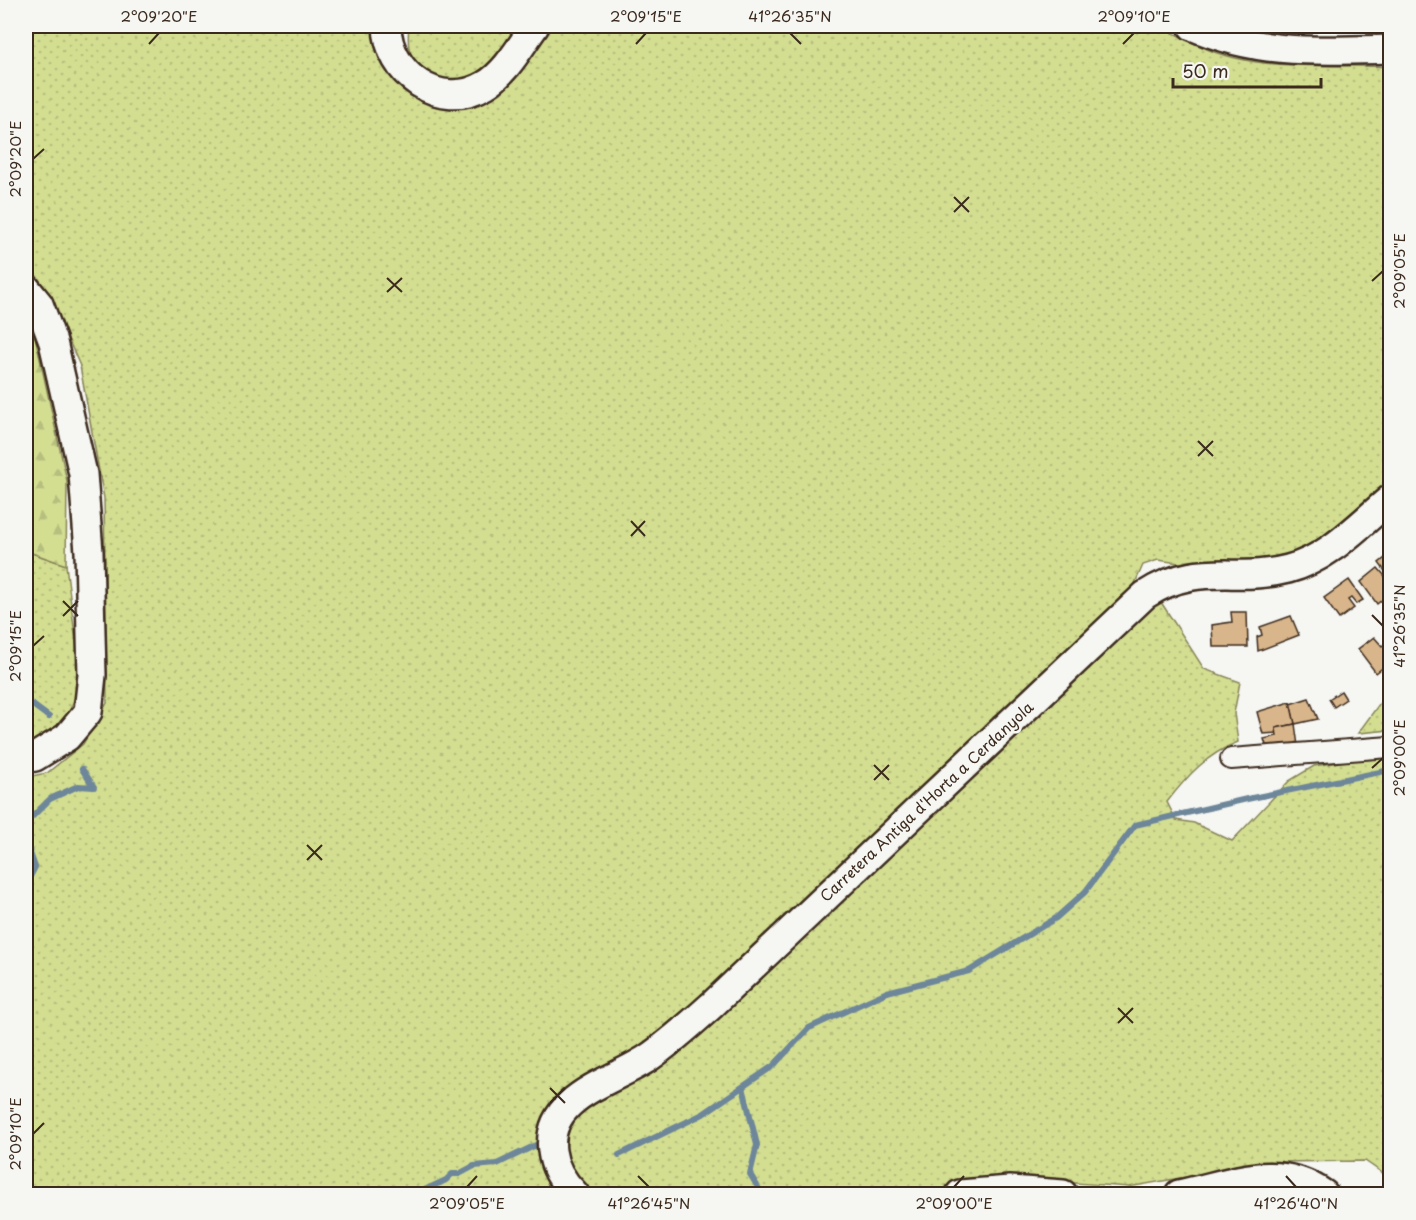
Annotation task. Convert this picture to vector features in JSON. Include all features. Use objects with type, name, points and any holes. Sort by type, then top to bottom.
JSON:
[{"type":"street","points":[[391,33],[399,66],[413,80],[436,91],[461,93],[485,85],[494,78],[535,26]]},
{"type":"street","points":[[1192,26],[1242,44],[1277,50],[1390,49]]},
{"type":"street","points":[[26,288],[39,304],[53,342],[82,474],[89,552],[92,675],[87,712],[81,720],[67,737],[35,757],[26,759]]},
{"type":"street","name":"Carretera Antiga d'Horta a Cerdanyola","points":[[575,1194],[560,1177],[551,1144],[554,1127],[564,1108],[579,1095],[649,1057],[712,1005],[1146,595],[1159,585],[1188,575],[1270,573],[1308,562],[1337,543],[1390,499]]},
{"type":"street","points":[[1231,759],[1390,747]]},
{"type":"street","points":[[1179,1194],[1242,1178],[1270,1175],[1298,1180],[1324,1194]]},
{"type":"street","points":[[960,1194],[1010,1190],[1063,1194]]},
{"type":"green space","points":[[26,26],[373,26],[379,56],[389,73],[411,94],[507,81],[550,26],[1160,26],[1207,49],[1244,60],[1285,65],[1390,67],[1390,485],[1331,535],[1301,552],[1262,562],[1179,563],[1158,560],[1143,565],[1132,590],[658,1037],[560,1095],[542,1120],[539,1132],[541,1155],[558,1194],[26,1194],[26,777],[47,773],[83,744],[107,703],[104,498],[80,366],[48,293],[26,260]]},
{"type":"green space","points":[[409,26],[520,26],[495,58],[477,74],[460,80],[450,80],[432,76],[417,65],[409,50]]},
{"type":"green space","points":[[26,316],[33,327],[67,481],[66,565],[26,551]]},
{"type":"green space","points":[[26,551],[66,565],[81,682],[64,725],[26,745]]},
{"type":"green space","points":[[1159,599],[1204,669],[1240,682],[1234,713],[1238,742],[1207,759],[1167,802],[1176,820],[1194,823],[1232,841],[1289,781],[1314,766],[1390,754],[1390,1178],[1365,1161],[1270,1162],[1129,1187],[1021,1179],[972,1182],[924,1194],[587,1193],[571,1176],[563,1143],[569,1122],[584,1105],[633,1082],[658,1066]]},
{"type":"green space","points":[[1390,689],[1390,730],[1358,733]]},
{"type":"building","points":[[1390,554],[1390,578],[1379,563]]},
{"type":"building","points":[[1378,568],[1385,576],[1390,593],[1377,604],[1361,582]]},
{"type":"building","points":[[1349,580],[1363,600],[1356,604],[1351,598],[1348,600],[1354,608],[1339,619],[1324,598]]},
{"type":"building","points":[[1231,612],[1247,612],[1248,647],[1213,647],[1212,625],[1232,622]]},
{"type":"building","points":[[1291,616],[1299,635],[1258,651],[1257,637],[1262,635],[1260,627]]},
{"type":"building","points":[[1374,637],[1382,646],[1387,642],[1390,647],[1390,662],[1376,673],[1358,649]]},
{"type":"building","points":[[1341,691],[1346,699],[1334,707],[1329,699]]},
{"type":"building","points":[[1309,698],[1318,719],[1295,724],[1290,704]]},
{"type":"building","points":[[1290,702],[1295,724],[1276,728],[1277,733],[1263,734],[1257,712]]},
{"type":"building","points":[[1295,724],[1299,753],[1267,748],[1264,739],[1277,736],[1276,728]]},
{"type":"waterway","points":[[26,700],[49,717]]},
{"type":"waterway","points":[[26,823],[50,799],[78,786],[94,787],[82,769]]},
{"type":"waterway","points":[[619,1155],[703,1114],[773,1066],[809,1028],[887,992],[969,971],[1056,918],[1085,892],[1135,825],[1247,799],[1390,770]]},
{"type":"waterway","points":[[26,842],[35,867],[26,884]]},
{"type":"waterway","points":[[743,1087],[757,1145],[750,1174],[762,1194]]},
{"type":"waterway","points":[[416,1194],[446,1180],[452,1174],[459,1174],[474,1166],[497,1164],[536,1145]]}]
